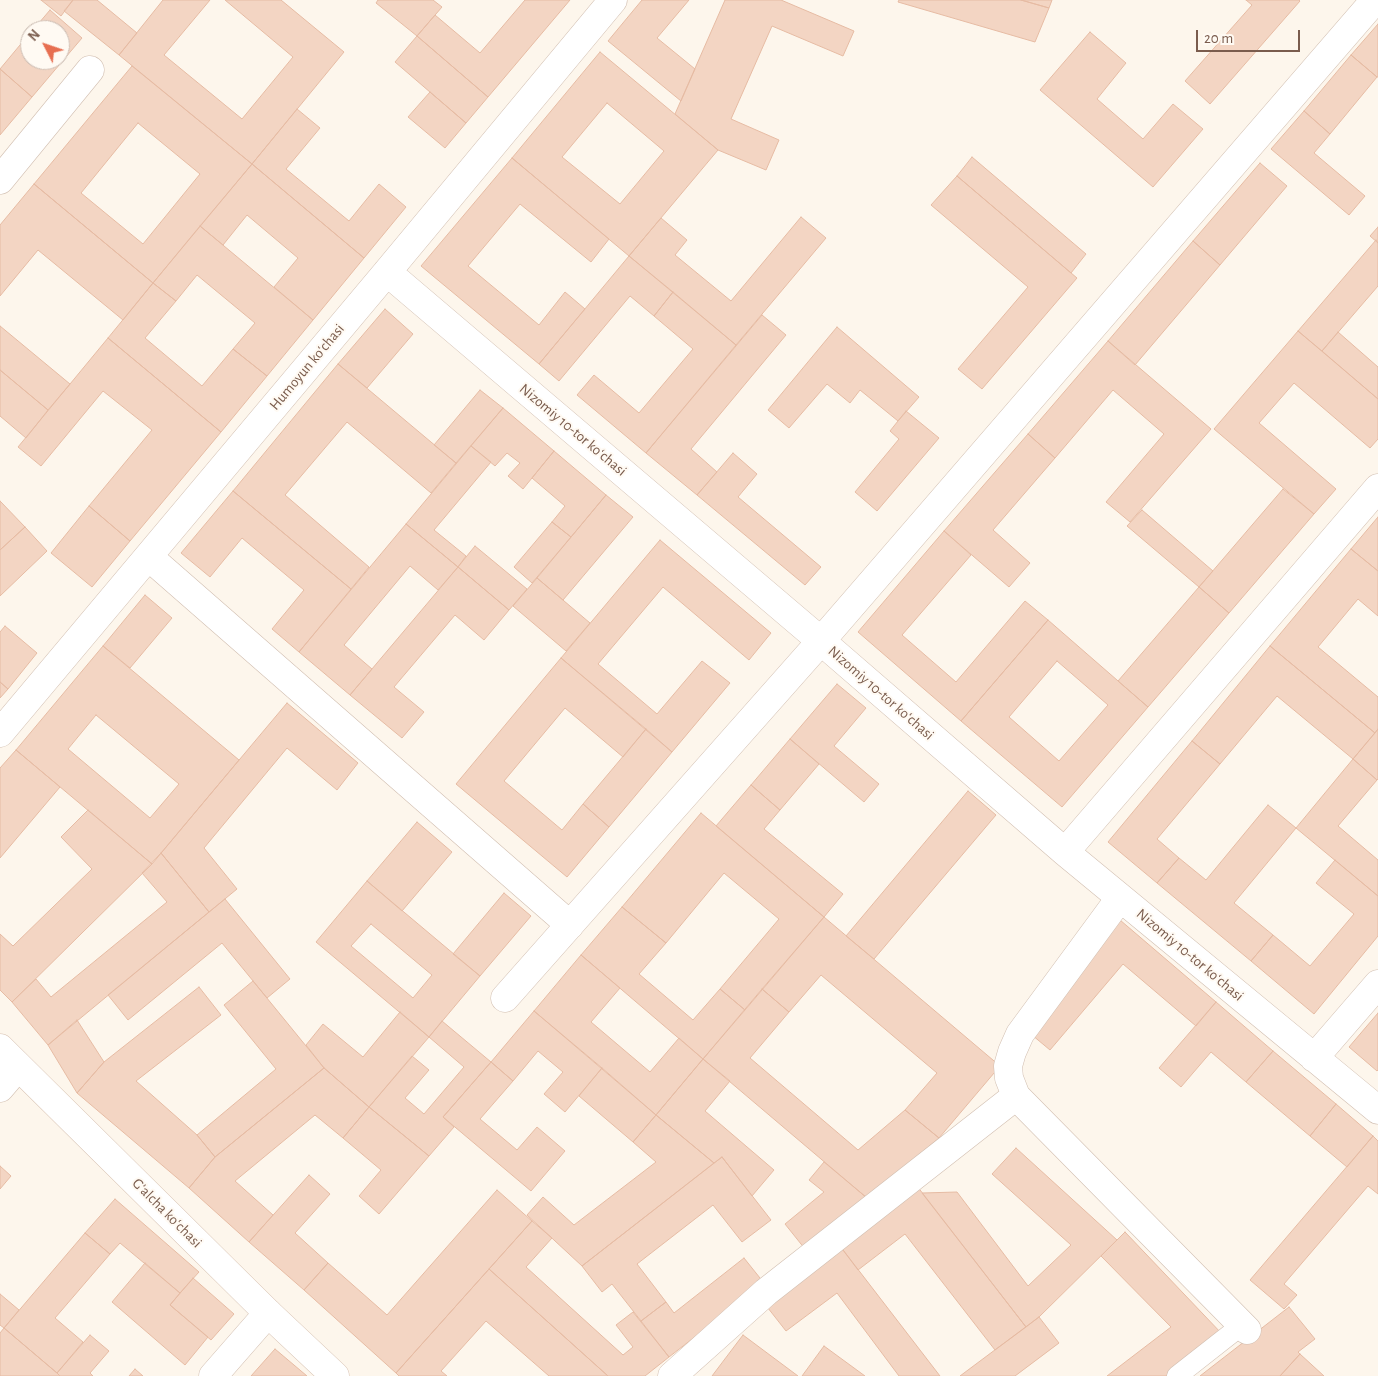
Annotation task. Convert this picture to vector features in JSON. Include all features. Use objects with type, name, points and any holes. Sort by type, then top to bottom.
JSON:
[{"type":"street","name":"Humoyun koʻchasi","points":[[0,733],[613,0]]},
{"type":"street","points":[[505,998],[821,641],[1375,0]]},
{"type":"street","points":[[0,180],[90,70]]},
{"type":"street","name":"Nizomiy 10-tor koʻchasi","points":[[387,272],[1120,898],[1378,1110]]},
{"type":"street","points":[[1066,852],[1378,488]]},
{"type":"street","points":[[149,557],[570,925]]},
{"type":"street","points":[[1120,898],[1020,1034],[1008,1066],[1009,1078],[1016,1096],[1245,1328]]},
{"type":"street","points":[[1314,1058],[1378,984]]},
{"type":"street","points":[[0,1088],[9,1058]]},
{"type":"street","name":"Gʻalcha koʻchasi","points":[[9,1058],[268,1313],[335,1376]]},
{"type":"street","points":[[672,1376],[766,1292],[1016,1096]]},
{"type":"street","points":[[213,1376],[268,1313]]},
{"type":"lane","points":[[1177,1376],[1245,1328]]},
{"type":"building","points":[[41,0],[73,0],[61,16]]},
{"type":"building","points":[[73,0],[97,0],[137,33],[119,55],[64,11]]},
{"type":"building","points":[[163,0],[210,0],[164,55],[242,119],[293,57],[225,0],[281,0],[344,52],[252,164],[119,55]]},
{"type":"building","points":[[378,0],[433,0],[442,7],[417,36],[376,3]]},
{"type":"building","points":[[525,0],[570,0],[488,97],[417,36],[435,15],[480,53]]},
{"type":"building","points":[[642,0],[689,0],[657,38],[695,69],[681,101],[608,41]]},
{"type":"building","points":[[725,0],[781,0],[854,31],[843,56],[772,26],[731,119],[779,140],[766,170],[718,150],[675,114]]},
{"type":"building","points":[[899,0],[1021,0],[1049,8],[1035,42],[898,2]]},
{"type":"building","points":[[1021,0],[1052,0],[1049,8]]},
{"type":"building","points":[[1246,0],[1300,1],[1210,104],[1185,81],[1252,5]]},
{"type":"building","points":[[50,10],[61,20],[42,20]]},
{"type":"building","points":[[1378,24],[1378,77],[1377,77],[1351,55]]},
{"type":"building","points":[[70,28],[82,38],[70,52]]},
{"type":"building","points":[[1090,32],[1126,63],[1097,99],[1143,139],[1173,104],[1203,129],[1153,187],[1040,90]]},
{"type":"building","points":[[417,36],[488,97],[466,123],[395,62]]},
{"type":"building","points":[[20,45],[20,70],[55,70],[32,97],[0,69]]},
{"type":"building","points":[[600,52],[718,150],[629,256],[512,158]],"holes":[[[607,103],[664,151],[620,204],[562,157]]]},
{"type":"building","points":[[1351,55],[1377,77],[1330,134],[1304,111]]},
{"type":"building","points":[[132,66],[252,164],[153,283],[34,184]],"holes":[[[138,123],[200,174],[143,244],[81,193]]]},
{"type":"building","points":[[0,69],[32,97],[0,135]]},
{"type":"building","points":[[430,92],[466,123],[445,148],[408,117]]},
{"type":"building","points":[[297,109],[320,128],[286,169],[349,221],[379,184],[406,207],[364,258],[252,164]]},
{"type":"building","points":[[1304,111],[1330,134],[1314,153],[1365,196],[1349,215],[1271,149]]},
{"type":"building","points":[[972,157],[1086,254],[1071,273],[957,176]]},
{"type":"building","points":[[512,158],[609,239],[591,262],[520,204],[468,266],[539,325],[565,292],[585,309],[539,364],[421,266]]},
{"type":"building","points":[[1260,163],[1287,186],[1220,265],[1193,241]]},
{"type":"building","points":[[252,164],[364,258],[313,320],[274,287],[298,258],[247,215],[223,245],[200,226]]},
{"type":"building","points":[[957,176],[1077,278],[982,389],[958,369],[1028,287],[931,205]]},
{"type":"building","points":[[34,184],[153,283],[123,320],[38,250],[0,296],[0,225]]},
{"type":"building","points":[[801,217],[826,238],[736,345],[629,256],[661,218],[687,240],[675,255],[731,301]]},
{"type":"building","points":[[200,226],[313,320],[267,376],[233,349],[255,323],[197,275],[176,301],[153,283]]},
{"type":"building","points":[[1378,227],[1378,243],[1370,236]]},
{"type":"building","points":[[1376,240],[1378,243],[1378,286],[1322,351],[1298,331]]},
{"type":"building","points":[[1193,241],[1220,265],[1135,365],[1108,341]]},
{"type":"building","points":[[629,256],[673,292],[654,316],[630,296],[559,381],[539,364]]},
{"type":"building","points":[[153,283],[176,301],[145,338],[202,386],[233,349],[267,376],[221,432],[108,338]]},
{"type":"building","points":[[673,292],[736,345],[646,453],[577,395],[594,375],[639,413],[693,349],[654,316]]},
{"type":"building","points":[[385,309],[413,334],[367,388],[338,364]]},
{"type":"building","points":[[762,315],[786,335],[691,449],[717,472],[697,495],[646,453]]},
{"type":"building","points":[[0,326],[70,384],[48,410],[0,370]]},
{"type":"building","points":[[837,327],[919,397],[898,421],[860,390],[850,403],[827,384],[789,428],[768,410]]},
{"type":"building","points":[[1298,331],[1378,399],[1378,439],[1370,448],[1294,383],[1259,423],[1336,489],[1314,514],[1214,429]]},
{"type":"building","points":[[1338,332],[1378,367],[1378,399],[1322,351]]},
{"type":"building","points":[[108,338],[221,432],[130,541],[89,506],[152,430],[103,391],[41,466],[18,447]]},
{"type":"building","points":[[1108,341],[1211,429],[1130,522],[1106,502],[1164,434],[1113,390],[1055,458],[1028,434]]},
{"type":"building","points":[[338,364],[456,463],[431,493],[347,422],[285,495],[369,567],[351,589],[233,491]]},
{"type":"building","points":[[0,370],[48,410],[26,438],[0,416]]},
{"type":"building","points":[[480,390],[503,408],[456,463],[434,445]]},
{"type":"building","points":[[503,408],[554,451],[523,489],[508,476],[520,463],[507,453],[495,466],[471,446]]},
{"type":"building","points":[[906,411],[939,438],[877,511],[855,492],[899,439],[890,431]]},
{"type":"building","points":[[1028,434],[1055,458],[993,530],[1030,563],[1009,587],[944,531]]},
{"type":"building","points":[[471,446],[491,462],[434,530],[466,556],[458,567],[406,524]]},
{"type":"building","points":[[554,451],[606,495],[571,537],[552,522],[565,506],[532,478]]},
{"type":"building","points":[[733,453],[757,474],[738,497],[821,567],[805,585],[697,495]]},
{"type":"building","points":[[1283,489],[1314,514],[1229,613],[1199,587]]},
{"type":"building","points":[[233,491],[351,589],[299,652],[272,629],[304,590],[242,538],[210,577],[181,553]]},
{"type":"building","points":[[606,495],[633,517],[563,600],[537,578]]},
{"type":"building","points":[[0,501],[25,527],[0,550]]},
{"type":"building","points":[[89,506],[130,541],[92,587],[51,553]]},
{"type":"building","points":[[1142,510],[1213,571],[1199,587],[1127,526]]},
{"type":"building","points":[[1378,517],[1378,571],[1351,549]]},
{"type":"building","points":[[552,522],[571,537],[532,583],[514,567]]},
{"type":"building","points":[[406,524],[458,567],[438,590],[410,566],[344,645],[372,669],[350,695],[299,652]]},
{"type":"building","points":[[25,527],[47,551],[0,596],[0,550]]},
{"type":"building","points":[[944,531],[971,555],[902,635],[956,682],[1025,601],[1048,620],[961,721],[858,632]]},
{"type":"building","points":[[660,540],[771,633],[749,660],[663,587],[598,664],[657,714],[702,661],[730,683],[672,752],[561,658]]},
{"type":"building","points":[[475,546],[527,589],[509,610],[458,567]]},
{"type":"building","points":[[1351,549],[1378,571],[1378,616],[1358,599],[1318,647],[1378,697],[1378,729],[1375,733],[1270,646]]},
{"type":"building","points":[[458,567],[509,610],[484,640],[455,615],[394,687],[424,712],[402,738],[350,695]]},
{"type":"building","points":[[537,578],[590,623],[566,651],[513,606]]},
{"type":"building","points":[[1199,587],[1229,613],[1148,707],[1118,681]]},
{"type":"building","points":[[145,595],[172,618],[130,668],[103,646]]},
{"type":"building","points":[[1048,620],[1148,707],[1062,807],[961,721]],"holes":[[[1057,661],[1108,705],[1059,761],[1009,717]]]},
{"type":"building","points":[[5,626],[37,653],[8,689],[0,682],[0,632]]},
{"type":"building","points":[[103,646],[239,760],[152,864],[16,750]],"holes":[[[96,715],[179,784],[150,818],[68,749]]]},
{"type":"building","points":[[1270,646],[1375,733],[1353,759],[1277,696],[1220,764],[1192,741]]},
{"type":"building","points":[[561,658],[646,729],[623,757],[565,708],[504,781],[562,830],[583,804],[609,827],[567,877],[456,784]]},
{"type":"building","points":[[0,682],[8,689],[0,698]]},
{"type":"building","points":[[837,684],[866,708],[834,746],[879,784],[864,802],[790,739]]},
{"type":"building","points":[[287,703],[358,763],[337,790],[287,748],[204,848],[237,889],[209,912],[161,853]]},
{"type":"building","points":[[646,729],[672,752],[609,827],[583,804]]},
{"type":"building","points":[[1378,729],[1378,779],[1377,780],[1353,759]]},
{"type":"building","points":[[790,739],[819,764],[780,810],[751,785]]},
{"type":"building","points":[[1192,741],[1220,764],[1157,839],[1179,858],[1157,883],[1108,842]]},
{"type":"building","points":[[16,750],[60,787],[0,858],[0,768]]},
{"type":"building","points":[[1353,759],[1377,780],[1338,826],[1378,860],[1378,896],[1296,828]]},
{"type":"building","points":[[751,785],[780,810],[764,829],[843,894],[824,917],[716,826]]},
{"type":"building","points":[[968,791],[996,815],[874,959],[846,936]]},
{"type":"building","points":[[1268,805],[1296,828],[1234,903],[1273,935],[1251,961],[1157,883],[1179,858],[1206,880]]},
{"type":"building","points":[[88,810],[152,864],[12,1002],[0,990],[0,934],[13,946],[92,869],[61,837]]},
{"type":"building","points":[[701,813],[824,917],[745,1010],[720,989],[779,919],[724,873],[666,943],[622,907]]},
{"type":"building","points":[[417,822],[452,852],[402,911],[367,881]]},
{"type":"building","points":[[161,853],[209,912],[48,1045],[12,1002],[36,979],[51,997],[167,902],[142,873]]},
{"type":"building","points":[[1335,860],[1378,896],[1378,936],[1314,1014],[1251,961],[1273,935],[1310,966],[1354,914],[1316,883]]},
{"type":"building","points":[[367,881],[480,976],[429,1037],[316,942]],"holes":[[[371,924],[432,975],[413,998],[351,946]]]},
{"type":"building","points":[[504,893],[531,916],[480,976],[453,954]]},
{"type":"building","points":[[225,899],[290,979],[267,998],[222,943],[128,1020],[108,995]]},
{"type":"building","points":[[622,907],[666,943],[639,974],[693,1020],[720,989],[745,1010],[703,1059],[581,955]]},
{"type":"building","points":[[824,917],[1000,1066],[939,1138],[905,1110],[937,1073],[821,975],[789,1012],[762,989]]},
{"type":"building","points":[[1120,920],[1216,1002],[1196,1026],[1123,964],[1050,1050],[1026,1030]]},
{"type":"building","points":[[581,955],[620,988],[591,1022],[650,1072],[679,1038],[703,1059],[656,1115],[534,1011]]},
{"type":"building","points":[[253,981],[324,1068],[215,1157],[197,1135],[276,1069],[224,1005]]},
{"type":"building","points":[[199,987],[221,1015],[136,1081],[197,1135],[215,1157],[189,1188],[77,1093],[104,1062]]},
{"type":"building","points":[[762,989],[789,1012],[750,1058],[858,1150],[905,1110],[939,1138],[867,1198],[703,1059]]},
{"type":"building","points":[[1216,1002],[1273,1051],[1246,1082],[1211,1052],[1181,1087],[1159,1068]]},
{"type":"building","points":[[534,1011],[602,1068],[565,1112],[544,1094],[563,1072],[538,1051],[513,1081],[491,1062]]},
{"type":"building","points":[[400,1012],[429,1037],[369,1107],[324,1068],[306,1045],[323,1024],[363,1057]]},
{"type":"building","points":[[1378,1013],[1378,1070],[1377,1071],[1349,1047]]},
{"type":"building","points":[[77,1020],[104,1062],[77,1093],[48,1045]]},
{"type":"building","points":[[442,1021],[491,1062],[443,1117],[454,1127],[429,1156],[369,1107],[412,1056],[429,1070],[405,1098],[424,1114],[464,1067],[429,1037]]},
{"type":"building","points":[[1273,1051],[1336,1104],[1310,1136],[1246,1082]]},
{"type":"building","points":[[703,1059],[730,1081],[705,1111],[774,1170],[752,1196],[722,1157],[714,1163],[656,1115]]},
{"type":"building","points":[[491,1062],[513,1081],[480,1119],[517,1150],[537,1127],[565,1151],[531,1191],[443,1117]]},
{"type":"building","points":[[324,1068],[369,1107],[343,1138],[315,1115],[235,1181],[273,1215],[249,1242],[189,1188],[215,1157]]},
{"type":"building","points":[[602,1068],[656,1115],[633,1142],[579,1096]]},
{"type":"building","points":[[1336,1104],[1373,1136],[1347,1167],[1310,1136]]},
{"type":"building","points":[[369,1107],[429,1156],[379,1214],[359,1196],[381,1170],[343,1138]]},
{"type":"building","points":[[656,1115],[714,1163],[582,1266],[527,1215],[543,1197],[574,1225],[656,1162],[633,1142]]},
{"type":"building","points":[[1373,1136],[1378,1141],[1378,1194],[1368,1186],[1284,1284],[1297,1295],[1284,1309],[1250,1280]]},
{"type":"building","points":[[1016,1148],[1117,1240],[1039,1317],[1026,1327],[922,1193],[957,1192],[1028,1286],[1071,1245],[992,1174]]},
{"type":"building","points":[[722,1157],[771,1220],[742,1242],[713,1205],[637,1264],[666,1302],[641,1321],[612,1284],[602,1292],[582,1266]]},
{"type":"building","points":[[824,1162],[867,1198],[805,1249],[785,1224],[824,1192],[809,1180]]},
{"type":"building","points":[[0,1166],[11,1176],[0,1189]]},
{"type":"building","points":[[309,1175],[330,1194],[295,1233],[328,1263],[304,1290],[249,1242]]},
{"type":"building","points":[[917,1186],[1026,1327],[995,1350],[905,1234],[858,1270],[840,1246]]},
{"type":"building","points":[[497,1190],[532,1221],[396,1373],[304,1290],[328,1263],[387,1315]]},
{"type":"building","points":[[115,1199],[199,1272],[180,1293],[120,1243],[110,1254],[85,1233]]},
{"type":"building","points":[[532,1221],[552,1238],[526,1267],[623,1355],[633,1347],[616,1325],[633,1312],[669,1357],[645,1376],[608,1376],[489,1269]]},
{"type":"building","points":[[1125,1232],[1223,1335],[1169,1376],[1107,1376],[1171,1327],[1101,1256]]},
{"type":"building","points":[[85,1233],[110,1254],[55,1318],[83,1342],[57,1373],[4,1328]]},
{"type":"building","points":[[840,1246],[940,1376],[899,1376],[837,1293],[786,1331],[764,1303]]},
{"type":"building","points":[[744,1258],[764,1283],[669,1357],[641,1321],[666,1302],[674,1313]]},
{"type":"building","points":[[145,1263],[180,1293],[170,1305],[208,1337],[185,1365],[112,1302]]},
{"type":"building","points":[[489,1269],[608,1376],[549,1376],[486,1321],[441,1371],[447,1376],[399,1376],[396,1373]]},
{"type":"building","points":[[193,1278],[234,1314],[211,1340],[170,1305]]},
{"type":"building","points":[[0,1294],[19,1310],[4,1328],[0,1325]]},
{"type":"building","points":[[1289,1307],[1315,1339],[1298,1352],[1300,1354],[1280,1376],[1200,1376]]},
{"type":"building","points":[[1039,1317],[1059,1343],[1015,1376],[960,1376]]},
{"type":"building","points":[[4,1328],[60,1376],[0,1376],[0,1333]]},
{"type":"building","points":[[90,1335],[109,1351],[90,1373],[93,1376],[60,1376],[57,1373]]},
{"type":"building","points":[[743,1335],[798,1376],[712,1376]]},
{"type":"building","points":[[824,1346],[865,1376],[802,1376]]},
{"type":"building","points":[[275,1349],[307,1376],[251,1376]]},
{"type":"building","points":[[1300,1354],[1324,1376],[1280,1376]]},
{"type":"building","points":[[135,1369],[143,1376],[129,1376]]}]
